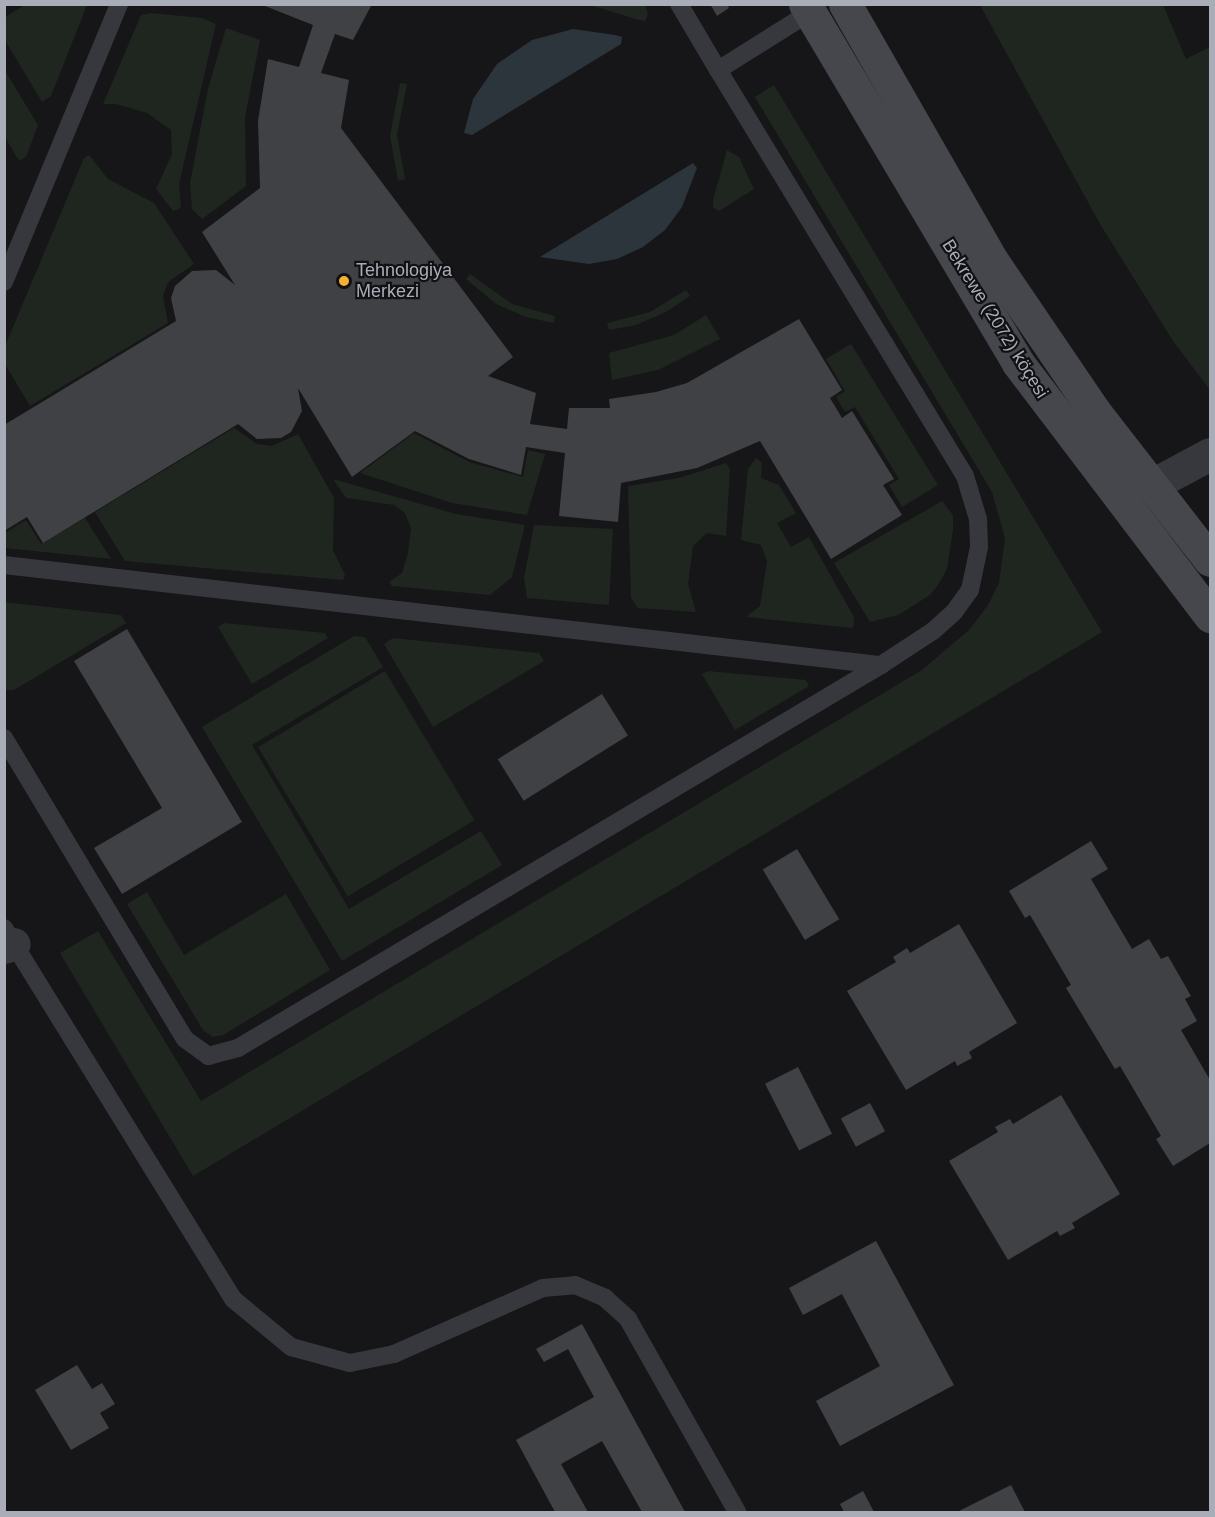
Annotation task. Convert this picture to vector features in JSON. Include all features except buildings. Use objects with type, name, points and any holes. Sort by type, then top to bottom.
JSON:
[{"type":"main road","name":"Bekrewe (2072) köçesi","points":[[844,4],[993,262],[1095,412],[1210,560]]},
{"type":"main road","name":"Bekrewe (2072) köçesi","points":[[807,9],[1018,363],[1210,616]]},
{"type":"street","points":[[1152,485],[1210,454]]},
{"type":"lane","points":[[4,282],[119,4]]},
{"type":"lane","points":[[4,738],[185,1039],[208,1056],[238,1048],[881,665],[933,631],[954,612],[970,590],[977,570],[978,519],[965,476],[679,4]]},
{"type":"lane","points":[[718,70],[807,9]]},
{"type":"lane","points":[[4,565],[881,665]]},
{"type":"lane","points":[[8,940],[233,1299],[291,1347],[350,1363],[394,1354],[543,1288],[575,1286],[605,1298],[628,1318],[737,1512]]},
{"type":"shaded area","points":[[26,4],[87,5],[51,96],[42,102],[5,40],[5,17]]},
{"type":"shaded area","points":[[590,5],[645,5],[648,14],[645,21]]},
{"type":"shaded area","points":[[980,5],[1163,5],[1186,59],[1210,47],[1210,390],[1173,341],[1100,224]]},
{"type":"shaded area","points":[[151,13],[202,18],[216,24],[179,184],[181,208],[173,211],[156,189],[172,154],[171,130],[147,113],[116,104],[103,104],[141,15]]},
{"type":"shaded area","points":[[226,28],[260,40],[245,117],[246,186],[202,219],[192,209],[190,183],[208,89]]},
{"type":"shaded area","points":[[573,29],[622,37],[621,44],[472,135],[464,133],[473,99],[497,64],[532,40]]},
{"type":"shaded area","points":[[4,69],[38,125],[26,157],[19,161],[5,137]]},
{"type":"shaded area","points":[[400,83],[407,84],[397,135],[405,179],[398,181],[390,136]]},
{"type":"shaded area","points":[[774,85],[1102,632],[193,1176],[60,953],[98,931],[201,1101],[922,670],[970,629],[988,605],[999,583],[1005,538],[992,492],[755,97]]},
{"type":"shaded area","points":[[727,150],[739,157],[754,189],[719,211],[713,207],[713,200]]},
{"type":"shaded area","points":[[89,155],[108,179],[154,203],[194,264],[168,282],[163,296],[168,323],[30,406],[5,364],[5,346],[84,158]]},
{"type":"shaded area","points":[[693,163],[697,168],[682,207],[665,230],[643,247],[617,259],[589,264],[540,257]]},
{"type":"shaded area","points":[[470,274],[512,304],[555,316],[554,323],[526,317],[496,304],[466,279]]},
{"type":"shaded area","points":[[686,290],[690,296],[666,312],[636,325],[609,330],[607,323],[650,312]]},
{"type":"shaded area","points":[[706,315],[720,339],[658,370],[612,380],[609,353],[674,335]]},
{"type":"shaded area","points":[[851,344],[938,485],[902,507],[889,485],[899,479],[855,407],[845,412],[836,397],[845,391],[826,359]]},
{"type":"shaded area","points":[[234,428],[257,444],[272,446],[298,434],[334,498],[333,550],[345,575],[343,580],[125,561],[95,512]]},
{"type":"shaded area","points":[[414,433],[469,462],[523,477],[528,450],[545,454],[527,515],[452,503],[360,473]]},
{"type":"shaded area","points":[[756,458],[762,463],[761,478],[779,485],[796,513],[777,523],[791,547],[809,537],[854,617],[853,628],[746,617],[760,606],[767,561],[761,545],[741,540],[748,469]]},
{"type":"shaded area","points":[[726,463],[730,469],[726,536],[707,533],[693,546],[688,584],[696,612],[638,608],[631,598],[628,486],[679,478]]},
{"type":"shaded area","points":[[333,479],[456,514],[525,525],[512,577],[490,595],[392,586],[389,582],[402,573],[408,553],[411,528],[405,513],[394,505],[346,498]]},
{"type":"shaded area","points":[[942,501],[953,515],[953,530],[947,569],[938,585],[930,595],[898,615],[870,622],[834,563]]},
{"type":"shaded area","points":[[85,518],[111,559],[5,548],[5,533],[26,520],[41,544]]},
{"type":"shaded area","points":[[534,525],[613,529],[609,605],[527,598],[524,578]]},
{"type":"shaded area","points":[[4,602],[121,615],[126,623],[14,690],[5,690]]},
{"type":"shaded area","points":[[224,623],[325,633],[328,638],[252,684],[218,627]]},
{"type":"shaded area","points":[[354,636],[365,637],[383,667],[252,745],[349,909],[481,831],[502,865],[342,961],[202,727]]},
{"type":"shaded area","points":[[393,638],[539,653],[544,661],[433,727],[384,644]]},
{"type":"shaded area","points":[[385,671],[475,820],[348,896],[258,747]]},
{"type":"shaded area","points":[[708,671],[806,680],[809,686],[735,730],[702,674]]},
{"type":"shaded area","points":[[147,892],[184,955],[286,894],[330,970],[223,1035],[213,1037],[203,1030],[127,904]]},
{"type":"place","name":"Tehnologiya Merkezi","points":[[344,281]]}]
